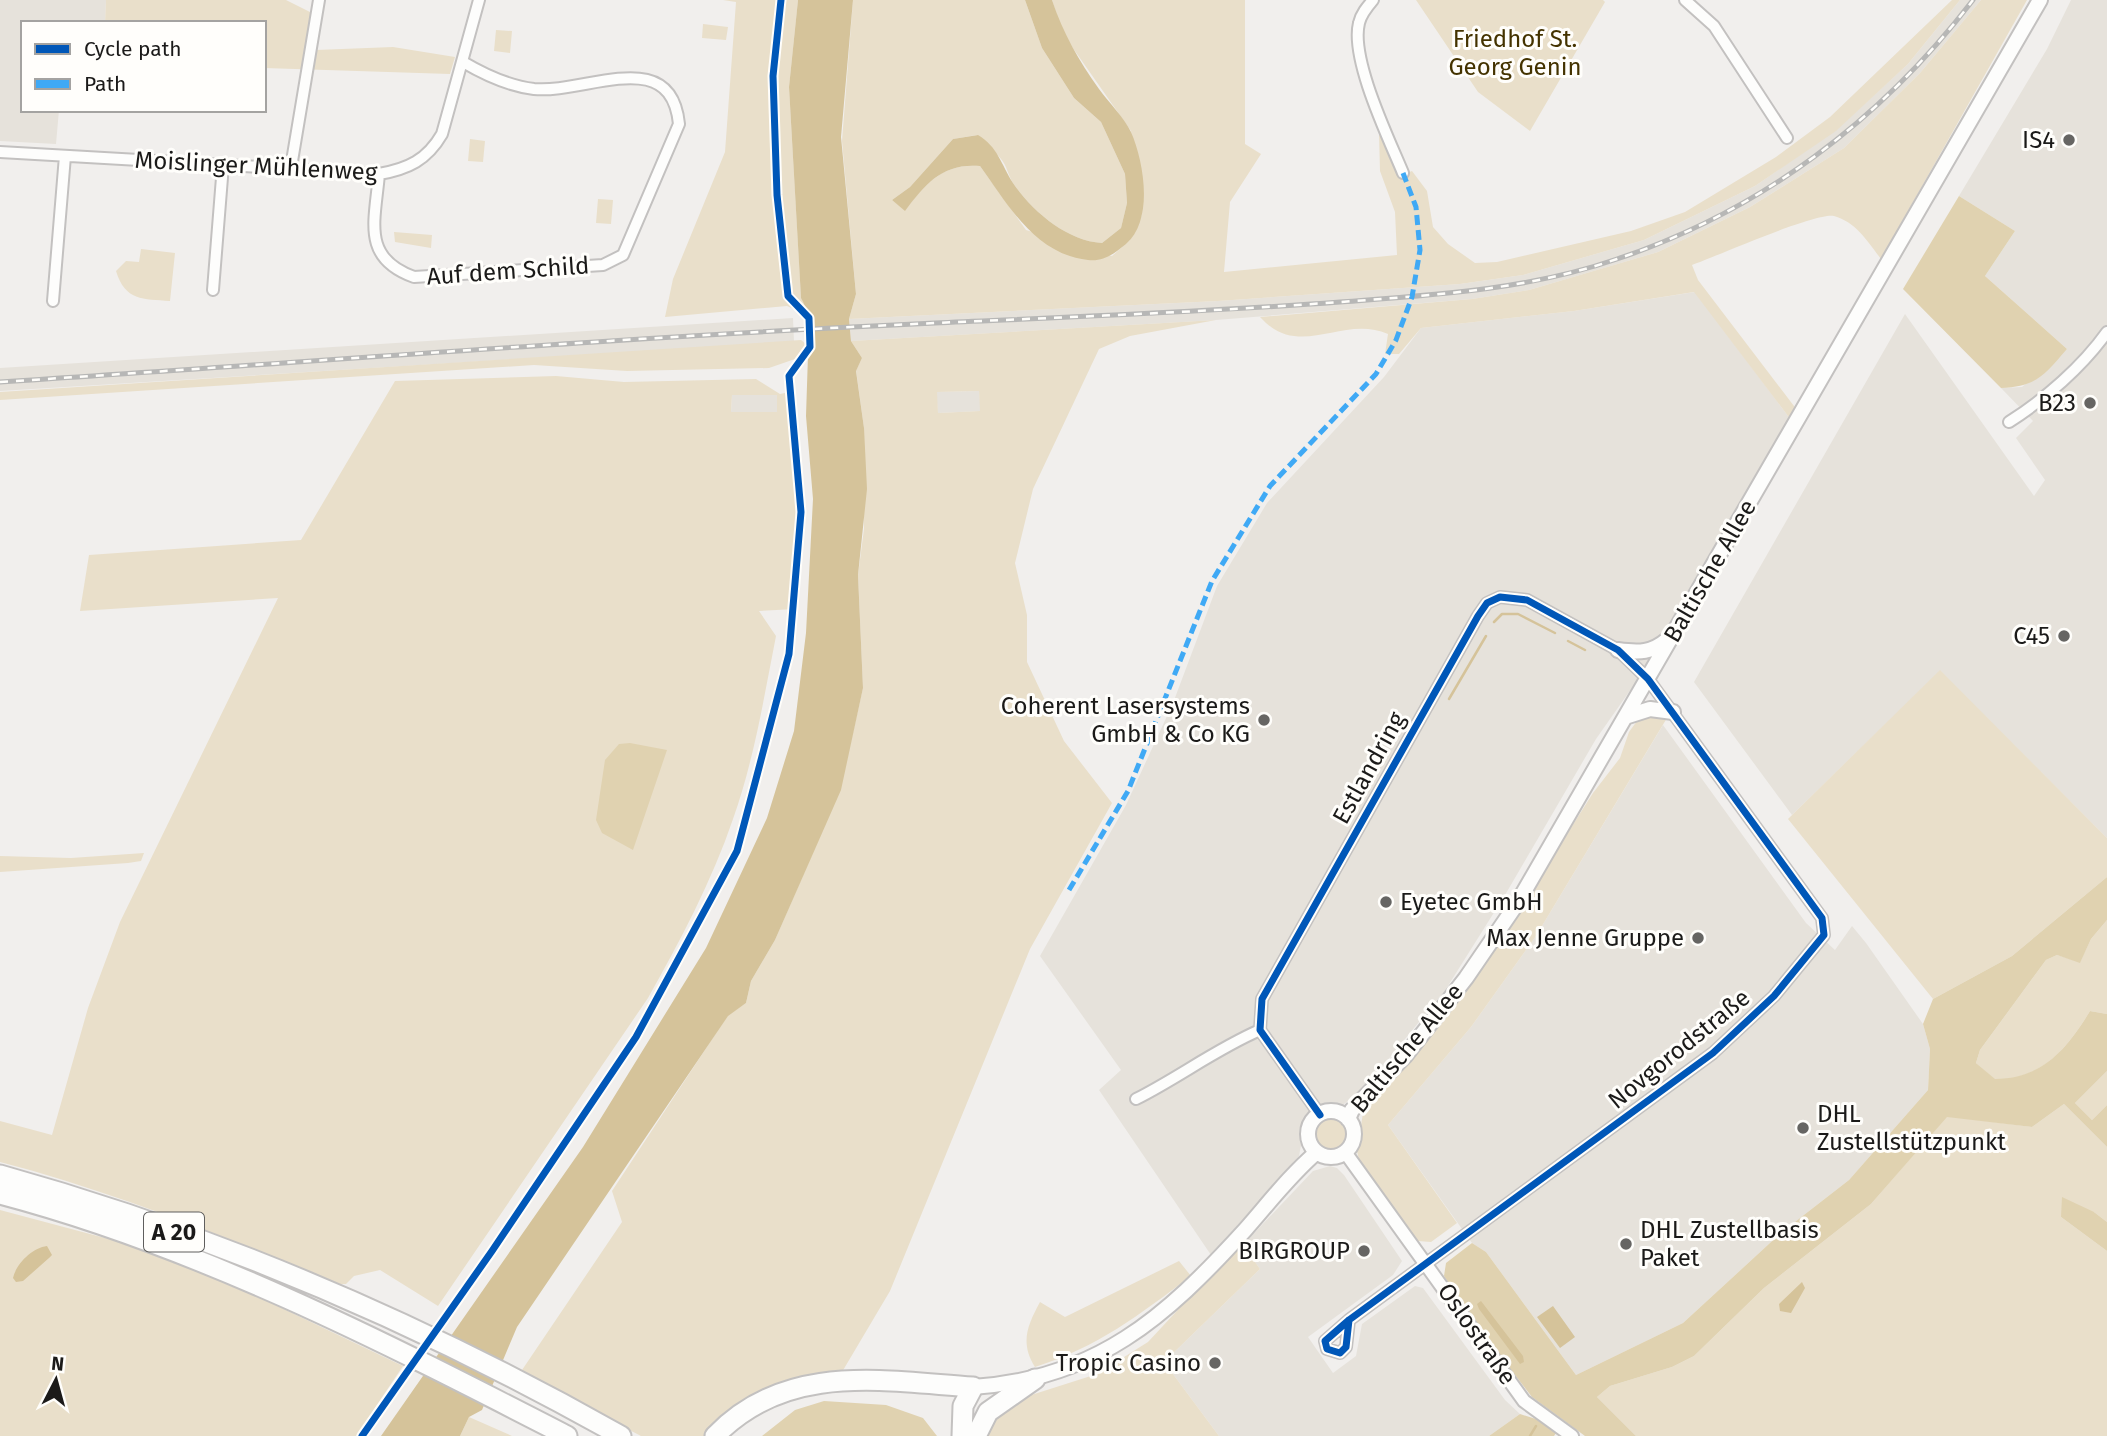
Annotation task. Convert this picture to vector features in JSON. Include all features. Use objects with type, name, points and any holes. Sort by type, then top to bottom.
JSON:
[{"type":"highway","name":"A 20","points":[[0,1175],[184,1236],[344,1299],[459,1350],[621,1436]]},
{"type":"highway","name":"A 20","points":[[0,1194],[121,1232],[330,1320],[560,1432]]},
{"type":"highway","points":[[715,1436],[760,1402],[808,1384],[875,1378],[973,1387],[963,1406],[962,1436]]},
{"type":"highway","points":[[976,1436],[988,1412],[1035,1379]]},
{"type":"main road","name":"Baltische Allee","points":[[1345,1152],[1353,1138],[1348,1119],[1352,1110],[1405,1056],[1466,978],[1518,902],[2040,0]]},
{"type":"main road","points":[[1618,650],[1637,653],[1655,650],[1674,633]]},
{"type":"main road","points":[[1626,717],[1650,709],[1672,712]]},
{"type":"main road","name":"Baltische Allee","points":[[1317,1152],[1311,1144],[1309,1130],[1320,1115],[1335,1112],[1348,1119]]},
{"type":"main road","points":[[973,1387],[1035,1379],[1072,1367],[1129,1339],[1214,1262],[1317,1152],[1329,1157],[1345,1152]]},
{"type":"street","points":[[291,167],[319,0]]},
{"type":"street","name":"Moislinger Mühlenweg","points":[[0,152],[379,174],[402,170],[433,150],[448,117],[479,0]]},
{"type":"street","points":[[1373,0],[1359,24],[1358,44],[1376,111],[1403,173]]},
{"type":"street","points":[[1685,0],[1714,26],[1787,138]]},
{"type":"street","name":"Auf dem Schild","points":[[379,174],[374,239],[383,260],[395,270],[414,277],[603,265],[623,256],[679,124],[677,107],[669,91],[653,79],[632,77],[557,89],[533,89],[503,82],[463,62]]},
{"type":"street","points":[[53,301],[65,156]]},
{"type":"street","points":[[213,290],[223,164]]},
{"type":"street","points":[[2009,422],[2035,406],[2097,346],[2107,332]]},
{"type":"street","name":"Estlandring","points":[[1260,1030],[1262,999],[1487,603],[1500,597],[1527,600],[1618,650],[1648,679]]},
{"type":"street","name":"Novgorodstraße","points":[[1349,1320],[1713,1053],[1774,996],[1824,935],[1822,918],[1648,679]]},
{"type":"street","points":[[1136,1099],[1180,1077],[1225,1046],[1260,1030],[1320,1115]]},
{"type":"street","name":"Oslostraße","points":[[1345,1152],[1524,1401],[1572,1436]]},
{"type":"shaded area","points":[[0,0],[106,0],[105,21],[21,21],[21,112],[59,112],[56,144],[0,141]]},
{"type":"shaded area","points":[[798,0],[853,0],[841,137],[856,294],[849,319],[851,341],[862,358],[856,371],[864,428],[867,489],[858,575],[863,688],[841,790],[775,940],[751,981],[746,1003],[728,1016],[517,1327],[482,1410],[469,1417],[460,1436],[381,1436],[583,1147],[706,948],[767,818],[794,731],[806,633],[813,499],[806,416],[808,355],[813,333],[801,298],[789,87]]},
{"type":"shaded area","points":[[1025,0],[1052,0],[1078,57],[1124,121],[1136,144],[1144,190],[1140,221],[1135,234],[1126,244],[1104,258],[1088,260],[1069,256],[1038,238],[1013,212],[980,166],[956,168],[936,177],[905,211],[892,200],[910,187],[953,139],[978,135],[995,150],[1021,194],[1040,214],[1063,231],[1102,243],[1121,228],[1127,203],[1125,174],[1101,122],[1074,98],[1042,48]]},
{"type":"shaded area","points":[[1960,0],[1981,0],[1920,73],[1844,148],[1750,207],[1658,252],[1529,290],[1472,299],[1216,320],[851,341],[849,319],[1218,301],[1460,284],[1523,275],[1644,240],[1755,186],[1836,130],[1908,64]]},
{"type":"shaded area","points":[[2071,0],[2107,0],[2107,838],[1940,671],[1792,815],[1694,682],[1905,314],[2034,496],[2045,480],[2016,438],[2033,421],[2001,388],[2022,387],[2067,349],[1985,276],[2015,231],[1959,196],[2047,49]]},
{"type":"shaded area","points":[[1959,196],[2015,231],[1985,276],[2067,349],[2039,378],[2024,385],[2001,388],[1903,289]]},
{"type":"shaded area","points":[[1695,292],[1791,420],[1662,645],[1596,739],[1505,895],[1446,989],[1364,1089],[1344,1104],[1327,1104],[1306,1119],[1299,1156],[1211,1255],[1099,1090],[1121,1070],[1040,956],[1126,805],[1173,703],[1217,586],[1267,503],[1384,377],[1421,328],[1574,311]]},
{"type":"shaded area","points":[[793,318],[794,342],[0,391],[0,368]]},
{"type":"shaded area","points":[[979,391],[981,411],[938,413],[936,392]]},
{"type":"shaded area","points":[[732,395],[777,395],[777,412],[731,412]]},
{"type":"shaded area","points":[[1663,725],[1806,923],[1835,950],[1852,926],[1866,943],[1923,1024],[1930,1049],[1928,1090],[1849,1180],[1782,1232],[1683,1323],[1576,1375],[1486,1252],[1472,1243],[1388,1125],[1471,1027],[1536,936]]},
{"type":"shaded area","points":[[630,743],[667,750],[633,850],[602,833],[596,820],[605,760],[619,744]]},
{"type":"shaded area","points":[[2107,877],[2107,920],[2091,939],[2080,963],[2057,955],[2046,960],[1980,1050],[1976,1063],[1995,1079],[2027,1073],[2052,1059],[2072,1038],[2090,1011],[2107,1014],[2107,1071],[2075,1103],[2092,1120],[2107,1105],[2107,1147],[2064,1104],[2032,1127],[1947,1117],[1871,1204],[1764,1288],[1694,1356],[1672,1367],[1610,1386],[1597,1397],[1636,1436],[1585,1436],[1532,1397],[1471,1318],[1444,1276],[1446,1263],[1472,1243],[1486,1252],[1576,1375],[1683,1323],[1782,1232],[1849,1180],[1928,1090],[1930,1049],[1923,1024],[1933,999],[2012,956]]},
{"type":"shaded area","points":[[1330,1166],[1337,1168],[1344,1175],[1402,1261],[1393,1275],[1308,1337],[1333,1373],[1356,1356],[1362,1324],[1415,1286],[1423,1288],[1505,1400],[1520,1414],[1489,1436],[1219,1436],[1164,1362],[1260,1269],[1243,1245],[1313,1171]]},
{"type":"shaded area","points":[[2062,1197],[2094,1212],[2107,1222],[2107,1251],[2061,1217]]},
{"type":"shaded area","points":[[47,1246],[52,1255],[23,1281],[16,1282],[13,1278],[21,1262],[30,1253]]},
{"type":"shaded area","points":[[1802,1282],[1805,1288],[1791,1313],[1780,1311],[1779,1304]]},
{"type":"shaded area","points":[[1481,1301],[1523,1356],[1524,1362],[1520,1364],[1479,1309],[1477,1304]]},
{"type":"shaded area","points":[[1553,1306],[1575,1337],[1560,1348],[1537,1317]]},
{"type":"shaded area","points":[[824,1401],[886,1405],[923,1418],[937,1436],[762,1436],[795,1410]]},
{"type":"shaded area","points":[[1520,1414],[1536,1419],[1556,1433],[1554,1436],[1489,1436]]},
{"type":"green space","points":[[106,0],[286,0],[312,13],[316,50],[393,47],[455,57],[450,74],[266,68],[266,21],[105,21]]},
{"type":"green space","points":[[723,0],[798,0],[789,87],[801,297],[812,317],[787,306],[665,317],[673,279],[725,152],[736,2]]},
{"type":"green space","points":[[853,0],[1025,0],[1042,48],[1074,98],[1101,122],[1125,174],[1127,203],[1121,228],[1102,243],[1063,231],[1040,214],[1021,194],[1001,159],[977,135],[953,139],[910,187],[892,200],[905,210],[928,183],[946,171],[980,166],[1026,230],[1112,256],[1130,240],[1142,215],[1131,131],[1063,34],[1052,0],[1245,0],[1245,144],[1261,154],[1230,202],[1224,272],[1397,255],[1395,212],[1380,171],[1379,133],[1399,176],[1412,171],[1427,191],[1433,227],[1448,244],[1475,263],[1497,262],[1631,231],[1685,212],[1776,157],[1830,117],[1952,0],[1960,0],[1908,64],[1836,131],[1755,186],[1644,240],[1523,275],[1460,284],[1218,301],[849,319],[856,294],[842,141]]},
{"type":"green space","name":"Friedhof St. Georg Genin","points":[[1416,0],[1605,2],[1530,131],[1478,92]]},
{"type":"green space","points":[[1981,0],[2027,0],[1881,259],[1855,228],[1834,216],[1788,227],[1692,265],[1698,280],[1797,410],[1791,420],[1694,292],[1574,311],[1421,328],[1399,354],[1385,354],[1388,334],[1371,329],[1306,336],[1290,335],[1275,330],[1260,317],[1472,299],[1529,290],[1658,252],[1750,207],[1844,148],[1920,73]]},
{"type":"green space","points":[[703,24],[728,27],[726,40],[702,38]]},
{"type":"green space","points":[[496,30],[512,31],[510,53],[494,51]]},
{"type":"green space","points":[[470,139],[485,141],[483,162],[468,161]]},
{"type":"green space","points":[[598,199],[613,200],[611,224],[596,223]]},
{"type":"green space","points":[[394,232],[432,235],[431,248],[395,242]]},
{"type":"green space","points":[[141,249],[175,253],[170,301],[136,296],[124,288],[120,281],[116,271],[126,261],[139,262]]},
{"type":"green space","points":[[1216,320],[1130,336],[1099,349],[1033,489],[1015,563],[1027,615],[1027,662],[1064,741],[1112,803],[1030,949],[890,1291],[842,1372],[719,1423],[705,1436],[641,1436],[520,1373],[622,1222],[612,1191],[728,1015],[746,1003],[751,981],[775,940],[840,790],[863,688],[858,575],[864,529],[864,428],[856,370],[862,358],[851,341]],"holes":[[[979,391],[980,411],[938,413],[937,392]]]},
{"type":"green space","points":[[801,340],[806,344],[795,359],[769,368],[627,371],[534,365],[0,400],[0,392]]},
{"type":"green space","points":[[556,376],[624,382],[756,379],[780,394],[794,391],[806,515],[796,609],[759,611],[776,636],[753,751],[725,842],[705,888],[648,998],[438,1306],[380,1270],[354,1276],[346,1284],[340,1284],[129,1202],[0,1162],[0,1121],[52,1135],[88,1008],[120,922],[278,598],[80,611],[89,555],[301,540],[395,381]],"holes":[[[732,395],[777,395],[777,412],[731,412]]]},
{"type":"green space","points":[[1940,670],[2107,838],[2107,877],[2012,956],[1933,999],[1788,819]]},
{"type":"green space","points":[[1652,713],[1667,718],[1536,936],[1471,1027],[1388,1125],[1457,1223],[1431,1242],[1418,1241],[1359,1160],[1357,1151],[1363,1113],[1450,1010],[1489,957],[1593,793],[1620,758],[1629,732],[1637,721]]},
{"type":"green space","points":[[144,853],[141,861],[128,863],[0,872],[0,856],[71,858]]},
{"type":"green space","points":[[2107,920],[2107,1014],[2090,1011],[2072,1038],[2040,1068],[2012,1078],[1995,1080],[1976,1063],[1980,1050],[2046,960],[2057,955],[2080,962],[2091,939]]},
{"type":"green space","points":[[2107,1071],[2107,1105],[2092,1120],[2075,1103]]},
{"type":"green space","points":[[2064,1104],[2107,1147],[2107,1222],[2094,1212],[2061,1217],[2107,1251],[2107,1436],[1636,1436],[1597,1397],[1610,1386],[1672,1367],[1694,1356],[1764,1288],[1871,1204],[1947,1116],[2032,1127]]},
{"type":"green space","points":[[1331,1116],[1343,1121],[1348,1133],[1343,1145],[1331,1150],[1319,1145],[1314,1133],[1319,1121]]},
{"type":"green space","points":[[0,1210],[120,1242],[240,1288],[403,1366],[356,1436],[0,1436]]},
{"type":"green space","points":[[1241,1242],[1260,1269],[1164,1362],[1219,1436],[982,1436],[992,1414],[1025,1397],[1097,1374],[1148,1342]]},
{"type":"green space","points":[[1179,1261],[1191,1276],[1154,1304],[1098,1340],[1035,1367],[1028,1350],[1027,1334],[1040,1302],[1065,1317]]},
{"type":"green space","points":[[469,1417],[512,1436],[460,1436]]},
{"type":"waterway","points":[[1494,622],[1502,614],[1518,614],[1555,633]]},
{"type":"waterway","points":[[1449,699],[1486,636]]},
{"type":"waterway","points":[[1568,641],[1585,650]]},
{"type":"waterway","points":[[1530,1436],[1536,1426]]},
{"type":"railway","points":[[0,382],[701,335],[1290,306],[1480,290],[1549,278],[1617,259],[1670,239],[1769,188],[1858,122],[1937,44],[1973,0]]},
{"type":"marked path","points":[[1069,890],[1128,791],[1212,581],[1270,486],[1376,374],[1396,340],[1412,297],[1420,250],[1416,207],[1403,173]]},
{"type":"cycle path","points":[[362,1436],[492,1251],[636,1037],[737,851],[789,654],[801,512],[789,376],[810,347],[809,318],[788,296],[777,195],[773,76],[781,0]]},
{"type":"cycle path","points":[[1320,1115],[1260,1030],[1262,999],[1478,616],[1487,603],[1500,597],[1527,600],[1618,650],[1648,679],[1822,918],[1824,935],[1774,996],[1713,1053],[1349,1320],[1325,1341],[1327,1349],[1340,1353],[1346,1347],[1349,1320]]},
{"type":"place","name":"IS4","points":[[2069,140]]},
{"type":"place","name":"B23","points":[[2090,403]]},
{"type":"place","name":"C45","points":[[2064,636]]},
{"type":"place","name":"Coherent Lasersystems GmbH & Co KG","points":[[1264,720]]},
{"type":"place","name":"Eyetec GmbH","points":[[1386,902]]},
{"type":"place","name":"Max Jenne Gruppe","points":[[1698,938]]},
{"type":"place","name":"DHL Zustellstützpunkt","points":[[1803,1128]]},
{"type":"place","name":"DHL Zustellbasis Paket","points":[[1626,1244]]},
{"type":"place","name":"BIRGROUP","points":[[1364,1251]]},
{"type":"place","name":"Tropic Casino","points":[[1215,1363]]}]
